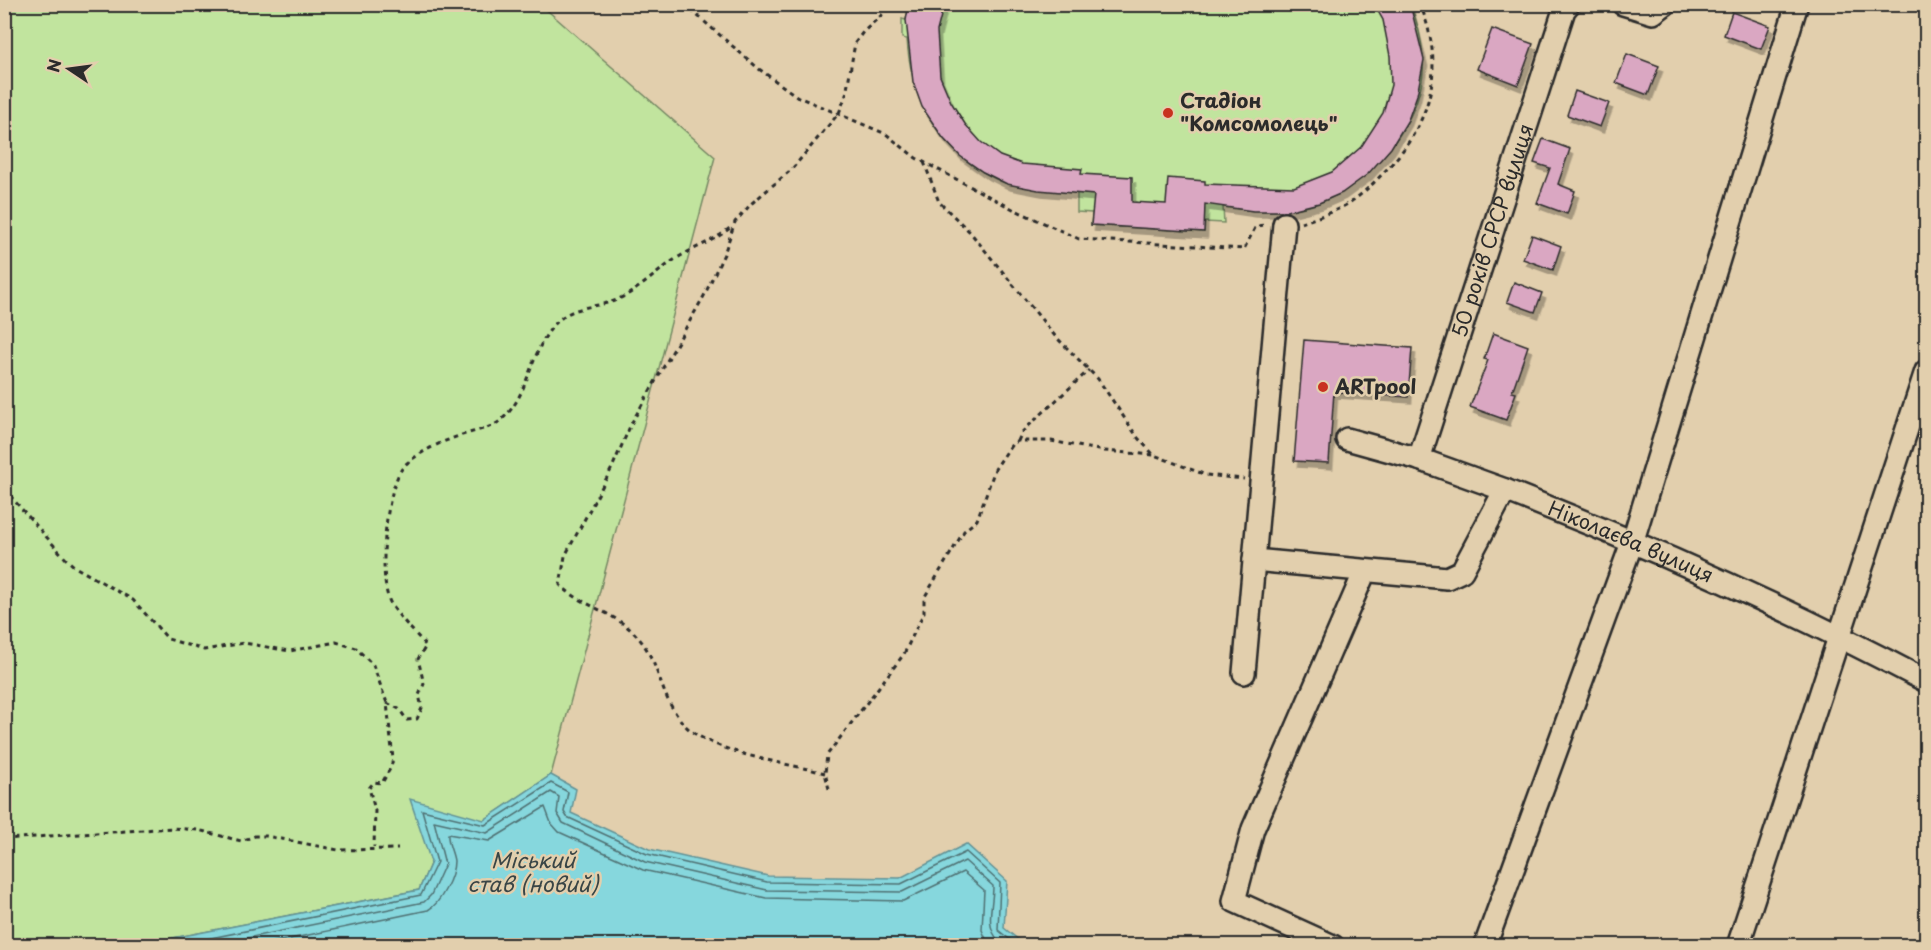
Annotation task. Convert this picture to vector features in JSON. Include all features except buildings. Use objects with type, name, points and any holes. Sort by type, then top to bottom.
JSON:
[{"type":"street","name":"50 років СРСР вулиця","points":[[1419,459],[1564,10],[1569,4]]},
{"type":"street","points":[[1623,4],[1653,13],[1665,4]]},
{"type":"street","points":[[1485,945],[1633,540],[1797,4]]},
{"type":"street","points":[[1244,673],[1284,224]]},
{"type":"street","points":[[1738,945],[1926,371]]},
{"type":"street","name":"Ніколаєва вулиця","points":[[1347,439],[1419,459],[1505,489],[1633,540],[1841,636],[1926,681]]},
{"type":"street","points":[[1254,560],[1433,579],[1457,575],[1473,554],[1505,489]]},
{"type":"street","points":[[1333,945],[1234,901],[1253,829],[1365,571]]},
{"type":"path","points":[[684,4],[759,69],[798,96],[886,134],[924,162],[1013,209],[1078,239],[1244,249],[1256,226],[1302,223],[1344,206],[1375,182],[1406,150],[1420,126],[1434,75],[1431,45],[1420,4]]},
{"type":"path","points":[[387,703],[399,709],[407,720],[417,719],[420,716],[422,708],[419,695],[424,684],[417,659],[426,646],[390,603],[387,591],[385,527],[388,505],[399,471],[410,460],[437,445],[497,424],[508,415],[519,397],[538,351],[558,320],[579,309],[615,300],[675,260],[725,233],[752,203],[792,170],[839,113],[846,95],[855,44],[863,32],[894,4]]},
{"type":"path","points":[[924,162],[939,202],[970,232],[1024,301],[1089,370],[1154,455]]},
{"type":"path","points":[[735,222],[704,296],[631,424],[612,468],[565,556],[560,585],[573,598],[599,609],[634,632],[647,647],[671,705],[682,723],[696,735],[723,747],[825,774]]},
{"type":"path","points":[[1018,441],[1022,432],[1089,370]]},
{"type":"path","points":[[830,789],[825,774],[827,755],[832,745],[904,654],[924,612],[924,598],[964,531],[977,520],[995,469],[1012,444],[1018,441],[1051,441],[1104,451],[1154,455],[1206,475],[1261,480]]},
{"type":"path","points":[[4,489],[66,559],[75,567],[133,600],[168,639],[204,650],[244,643],[290,651],[336,642],[365,655],[373,665],[387,703],[393,759],[385,780],[382,783],[374,782],[369,788],[375,810],[374,847]]},
{"type":"path","points":[[4,840],[174,828],[198,830],[241,841],[255,836],[266,836],[338,850],[374,847],[398,849]]},
{"type":"green space","name":"Стадіон \"Комсомолець\"","points":[[1410,4],[1422,44],[1422,80],[1416,102],[1406,124],[1376,164],[1358,181],[1339,194],[1307,207],[1272,211],[1223,207],[1224,223],[1205,222],[1204,232],[1091,225],[1092,213],[1077,212],[1077,193],[1009,184],[994,179],[972,165],[945,140],[925,110],[913,76],[907,39],[902,38],[902,19],[906,20],[909,5]]},
{"type":"green space","points":[[5,5],[541,5],[715,157],[551,775],[484,820],[431,862],[419,890],[173,938],[154,945],[5,946]]},
{"type":"water","name":"Міський став (новий)","points":[[551,775],[576,789],[571,813],[649,849],[768,876],[900,878],[966,844],[1007,881],[1004,928],[1025,945],[154,945],[173,938],[419,890],[431,862],[410,799],[484,820]]},
{"type":"place","name":"Стадіон \"Комсомолець\"","points":[[1168,113]]},
{"type":"place","name":"ARTpool","points":[[1323,387]]}]
